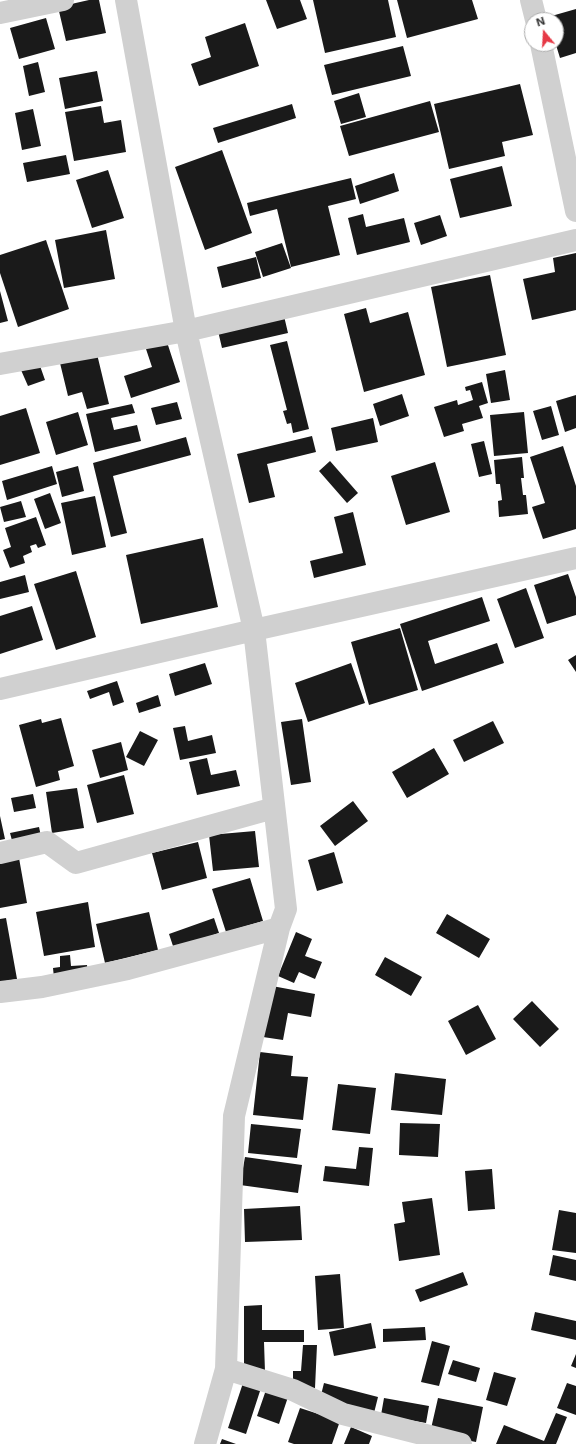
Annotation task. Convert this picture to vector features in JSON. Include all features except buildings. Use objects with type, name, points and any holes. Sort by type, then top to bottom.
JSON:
[{"type":"street","points":[[0,13],[63,0]]},
{"type":"street","points":[[126,0],[186,331],[254,630],[286,909],[278,928],[234,1116],[226,1369],[205,1444]]},
{"type":"street","points":[[531,0],[534,12]]},
{"type":"street","points":[[543,52],[576,211]]},
{"type":"street","points":[[0,364],[186,331],[576,240]]},
{"type":"street","points":[[0,689],[254,630],[576,558]]},
{"type":"street","points":[[0,853],[47,842],[76,863],[274,808]]},
{"type":"street","points":[[0,992],[42,987],[128,969],[278,928]]},
{"type":"street","points":[[226,1369],[293,1390],[343,1414],[461,1444]]}]
